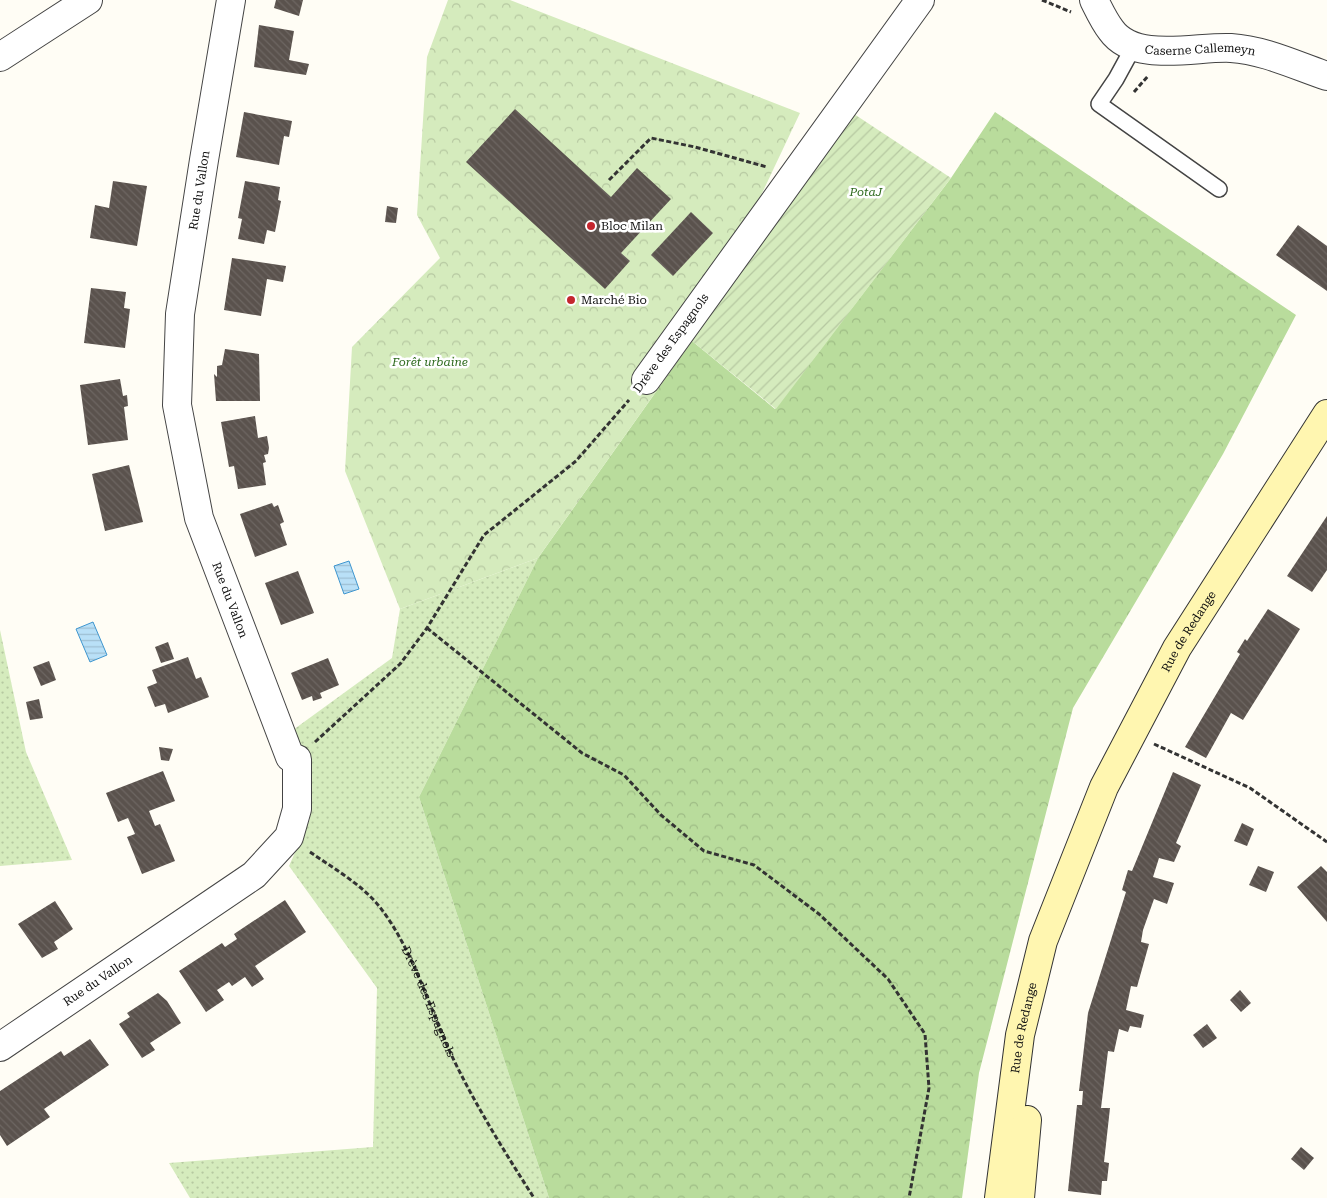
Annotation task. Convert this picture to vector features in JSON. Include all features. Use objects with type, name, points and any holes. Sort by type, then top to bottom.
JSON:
[{"type":"main road","name":"Rue de Redange","points":[[999,1198],[1020,1035],[1043,941],[1104,788],[1177,648],[1327,414]]},
{"type":"main road","name":"Rue de Redange","points":[[1020,1198],[1029,1094],[1046,976],[1075,862]]},
{"type":"street","points":[[0,57],[88,0]]},
{"type":"street","name":"Rue du Vallon","points":[[0,1047],[254,875],[289,837],[298,809],[297,759],[290,757],[199,518],[177,405],[180,314],[232,0]]},
{"type":"street","name":"Drève des Espagnols","points":[[646,380],[920,0]]},
{"type":"street","name":"Caserne Callemeyn","points":[[1085,7],[1112,32],[1134,46],[1168,52],[1193,48],[1233,48],[1258,53],[1327,76]]},
{"type":"lane","points":[[1134,46],[1116,79],[1098,104],[1219,189]]},
{"type":"path","points":[[1042,0],[1085,7]]},
{"type":"path","points":[[1134,92],[1151,73]]},
{"type":"path","points":[[609,180],[651,138],[696,147],[793,175]]},
{"type":"path","name":"Drève des Espagnols","points":[[297,759],[400,664],[427,628],[484,535],[576,461],[646,380]]},
{"type":"path","points":[[427,628],[582,752],[624,775],[662,815],[704,851],[754,866],[819,914],[888,979],[925,1034],[929,1088],[909,1198]]},
{"type":"path","points":[[1131,734],[1250,788],[1327,842]]},
{"type":"path","name":"Drève des Espagnols","points":[[289,837],[365,893],[378,905],[399,936],[451,1054],[504,1151],[534,1198]]},
{"type":"green space","name":"Forêt urbaine","points":[[448,0],[510,0],[800,113],[692,341],[538,558],[400,609],[345,471],[352,347],[440,258],[417,215],[427,57]]},
{"type":"green space","name":"PotaJ","points":[[851,112],[951,178],[776,409],[692,341]]},
{"type":"green space","points":[[995,112],[1296,315],[1223,454],[1073,708],[979,1073],[962,1198],[549,1198],[419,797],[538,558],[692,341],[775,409],[951,178]]},
{"type":"green space","points":[[538,558],[419,797],[549,1198],[190,1198],[169,1163],[373,1147],[377,988],[289,866],[310,819],[293,730],[392,658],[400,609]]},
{"type":"green space","points":[[0,630],[26,752],[72,860],[0,866]]},
{"type":"water","points":[[349,561],[359,589],[344,594],[334,566]]},
{"type":"water","points":[[93,622],[107,655],[90,662],[76,629]]},
{"type":"building","points":[[276,0],[303,0],[299,16],[274,8]]},
{"type":"building","points":[[259,25],[294,31],[289,60],[309,64],[306,75],[254,67]]},
{"type":"building","name":"Bloc Milan","points":[[515,109],[611,197],[637,168],[671,199],[621,253],[630,261],[605,289],[466,162]]},
{"type":"building","points":[[244,112],[292,121],[289,137],[284,136],[279,165],[236,157]]},
{"type":"building","points":[[113,181],[147,186],[137,246],[90,238],[95,205],[109,208]]},
{"type":"building","points":[[245,181],[280,187],[278,200],[281,201],[275,232],[267,230],[264,244],[238,239],[242,219],[238,218]]},
{"type":"building","points":[[387,206],[398,208],[396,223],[385,222]]},
{"type":"building","points":[[691,212],[713,233],[673,276],[651,255]]},
{"type":"building","points":[[1298,225],[1327,246],[1327,291],[1276,255]]},
{"type":"building","points":[[232,258],[286,266],[283,282],[267,279],[261,316],[224,310]]},
{"type":"building","points":[[91,288],[126,292],[124,308],[130,309],[125,348],[84,343]]},
{"type":"building","points":[[225,349],[259,354],[260,401],[216,401],[214,374],[217,377],[217,366],[222,365]]},
{"type":"building","points":[[120,379],[123,396],[127,395],[128,406],[124,407],[128,440],[88,445],[80,385]]},
{"type":"building","points":[[255,416],[258,438],[267,436],[269,448],[268,454],[264,455],[266,462],[263,463],[266,485],[238,489],[234,466],[229,467],[221,422]]},
{"type":"building","points":[[129,465],[143,522],[105,531],[92,474]]},
{"type":"building","points":[[272,503],[274,507],[278,505],[284,522],[280,524],[287,545],[255,557],[240,514]]},
{"type":"building","points":[[1327,516],[1327,570],[1312,592],[1287,576]]},
{"type":"building","points":[[298,571],[314,613],[281,625],[265,583]]},
{"type":"building","points":[[1268,609],[1300,629],[1243,720],[1231,713],[1206,758],[1185,747],[1240,654],[1237,652],[1245,639],[1247,641]]},
{"type":"building","points":[[168,642],[174,659],[161,663],[155,647]]},
{"type":"building","points":[[188,657],[196,679],[201,677],[209,697],[168,713],[165,704],[155,707],[147,687],[157,683],[152,670]]},
{"type":"building","points":[[328,658],[339,685],[320,693],[322,698],[313,701],[312,696],[302,700],[291,673]]},
{"type":"building","points":[[49,661],[56,680],[41,686],[33,667]]},
{"type":"building","points":[[39,699],[43,718],[30,720],[26,702]]},
{"type":"building","points":[[159,747],[173,749],[169,761],[161,760]]},
{"type":"building","points":[[163,771],[175,801],[149,811],[155,826],[160,824],[175,861],[142,874],[127,837],[135,834],[128,818],[118,822],[106,793]]},
{"type":"building","points":[[1173,772],[1201,785],[1176,843],[1181,846],[1174,862],[1159,858],[1153,877],[1174,883],[1167,904],[1154,899],[1143,930],[1141,942],[1149,944],[1137,987],[1131,986],[1126,1010],[1144,1015],[1141,1028],[1130,1026],[1128,1032],[1119,1029],[1114,1052],[1108,1051],[1101,1108],[1110,1108],[1104,1162],[1109,1163],[1107,1181],[1102,1181],[1101,1195],[1068,1191],[1077,1105],[1082,1105],[1083,1091],[1079,1091],[1088,1013],[1126,892],[1122,890],[1128,870],[1132,871]]},
{"type":"building","points":[[1242,823],[1254,829],[1247,846],[1234,841]]},
{"type":"building","points":[[1258,866],[1274,872],[1266,892],[1249,885]]},
{"type":"building","points":[[1321,866],[1327,872],[1327,922],[1297,887]]},
{"type":"building","points":[[285,900],[306,932],[255,966],[264,979],[252,987],[245,977],[232,986],[229,982],[217,990],[224,1000],[206,1012],[179,971],[222,943],[225,947],[237,939],[234,934]]},
{"type":"building","points":[[55,901],[73,929],[54,942],[58,949],[42,958],[18,924]]},
{"type":"building","points":[[1240,990],[1251,1003],[1241,1012],[1230,1000]]},
{"type":"building","points":[[158,993],[167,1001],[181,1023],[150,1043],[155,1050],[142,1058],[119,1024],[130,1017],[127,1013]]},
{"type":"building","points":[[1207,1024],[1217,1038],[1203,1048],[1193,1035]]},
{"type":"building","points":[[90,1039],[109,1065],[44,1109],[50,1117],[7,1146],[0,1135],[0,1091],[61,1051],[64,1056]]},
{"type":"building","points":[[1301,1147],[1314,1158],[1304,1170],[1291,1159]]},
{"type":"place","name":"Bloc Milan","points":[[591,226]]},
{"type":"place","name":"Marché Bio","points":[[571,300]]}]
